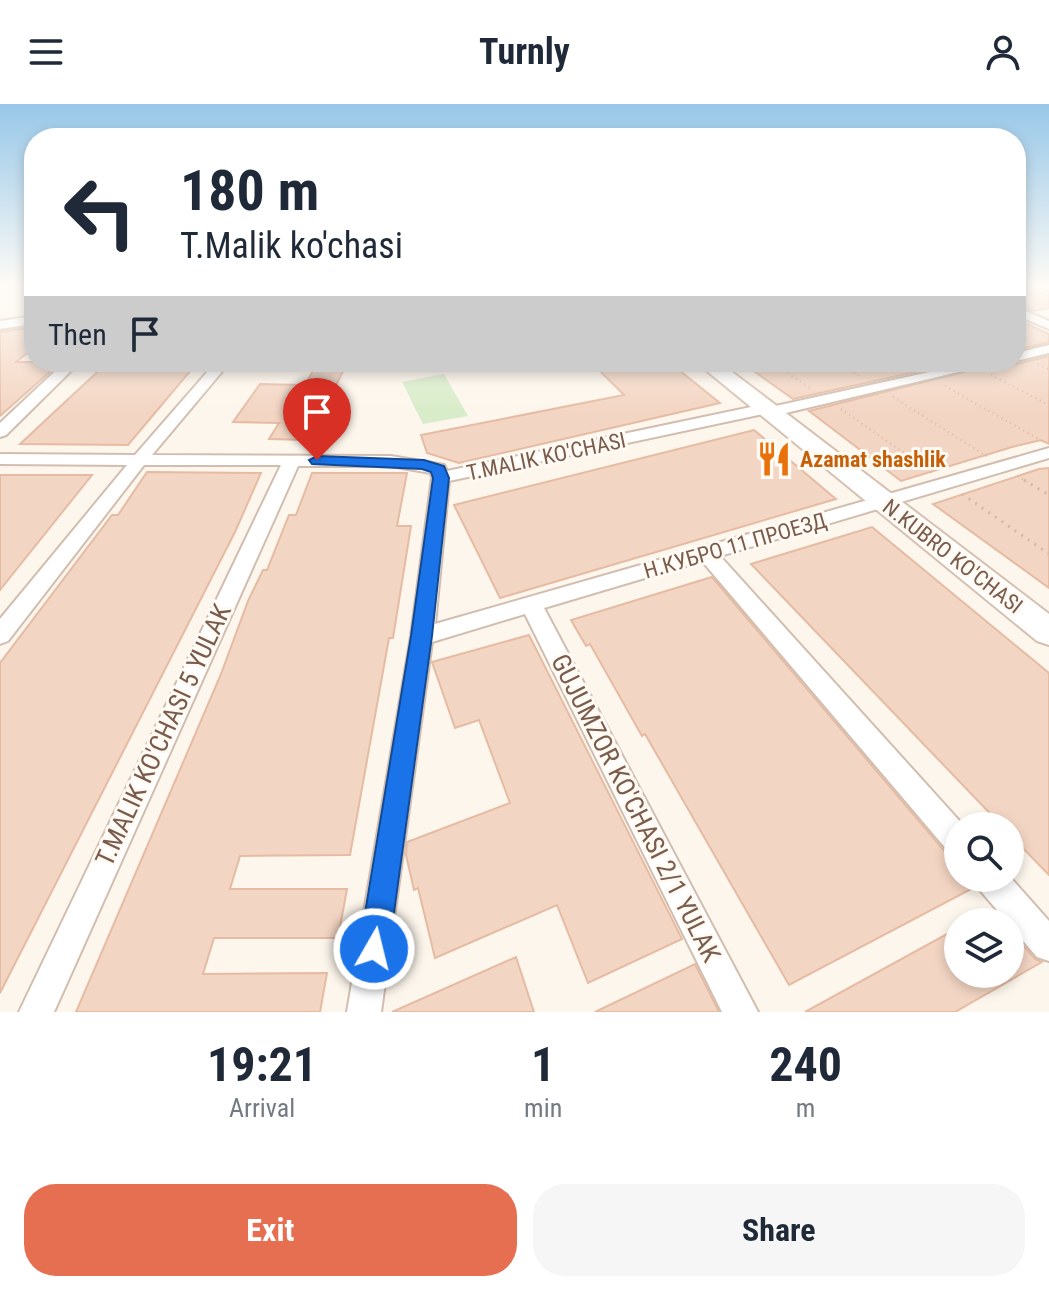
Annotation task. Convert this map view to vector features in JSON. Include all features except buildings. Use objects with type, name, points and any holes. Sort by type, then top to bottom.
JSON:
[{"type":"street","points":[[1026,355],[1049,349]]},
{"type":"street","points":[[0,432],[63,372]]},
{"type":"street","points":[[0,635],[140,459],[214,372]]},
{"type":"street","name":"N.KUBRO KO'CHASI","points":[[719,372],[1046,627]]},
{"type":"street","name":"T.MALIK KO'CHASI","points":[[0,459],[292,460],[424,464],[438,469],[441,478],[950,372]]},
{"type":"street","name":"Н.КУБРО 11 ПРОЕЗД","points":[[422,636],[1049,453]]},
{"type":"street","name":"T.MALIK KO'CHASI 5 YULAK","points":[[36,1012],[292,460]]},
{"type":"street","points":[[364,1012],[422,636],[441,478]]},
{"type":"street","points":[[706,553],[944,825]]},
{"type":"street","name":"GUJUMZOR KO'CHASI 2/1 YULAK","points":[[531,604],[741,1012]]},
{"type":"street","points":[[1002,892],[1049,945]]},
{"type":"path","points":[[786,372],[1049,554]]},
{"type":"path","points":[[853,372],[1049,495]]},
{"type":"path","points":[[920,372],[1049,445]]},
{"type":"path","points":[[986,372],[1049,405]]},
{"type":"green space","points":[[444,374],[468,416],[423,424],[402,382]]},
{"type":"place","name":"Azamat shashlik","points":[[774,459]]},
{"type":"route","points":[[317,460],[424,464],[438,469],[441,478],[422,636],[374,949]]}]
